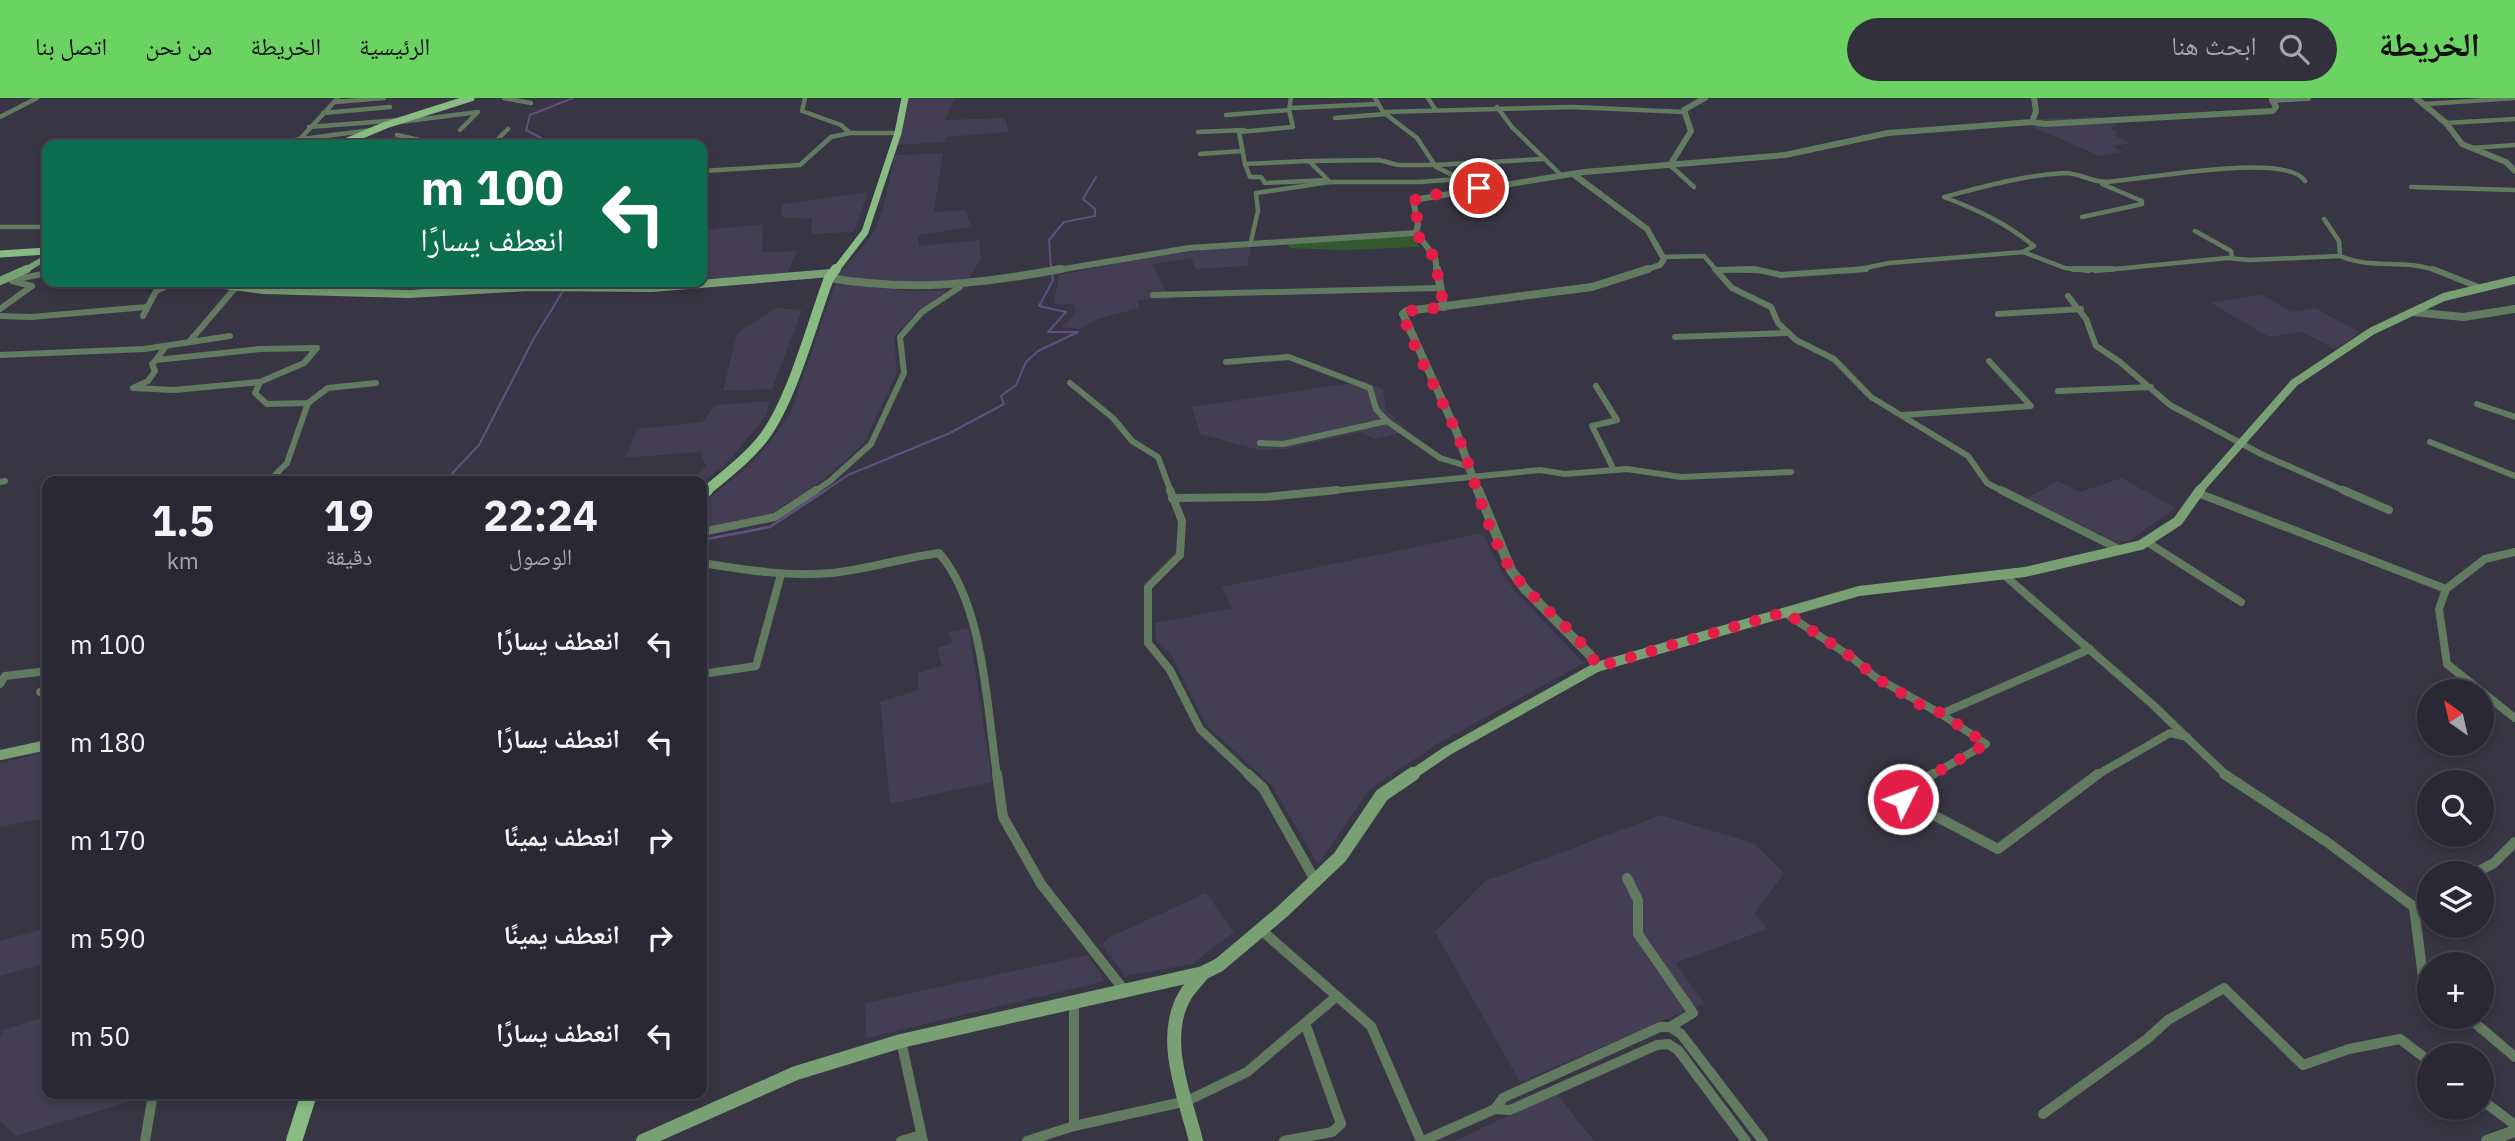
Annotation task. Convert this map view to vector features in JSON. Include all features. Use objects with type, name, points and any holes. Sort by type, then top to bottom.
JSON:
[{"type":"main road","points":[[350,140],[471,98]]},
{"type":"main road","points":[[707,490],[743,460],[764,437],[780,411],[830,276],[865,232],[898,133],[905,98]]},
{"type":"main road","points":[[0,254],[42,251]]},
{"type":"main road","points":[[0,282],[42,260]]},
{"type":"main road","points":[[707,284],[830,276]]},
{"type":"main road","points":[[643,1141],[796,1073],[901,1041],[1203,974],[1219,965],[1340,857],[1382,795],[1457,745],[1597,667],[1859,591],[2004,575],[2147,542],[2179,521],[2198,493],[2294,383],[2372,331],[2444,297],[2515,279]]},
{"type":"main road","points":[[238,287],[409,294],[540,287]]},
{"type":"main road","points":[[573,287],[667,287]]},
{"type":"main road","points":[[0,755],[42,745]]},
{"type":"main road","points":[[1196,1141],[1188,1101],[1172,1047],[1176,1022],[1185,996],[1203,974]]},
{"type":"main road","points":[[294,1141],[307,1099]]},
{"type":"street","points":[[0,117],[37,98]]},
{"type":"street","points":[[300,139],[336,100],[384,98]]},
{"type":"street","points":[[504,98],[531,103]]},
{"type":"street","points":[[805,98],[802,111],[841,125],[850,133]]},
{"type":"street","points":[[1198,132],[1293,127],[1291,98]]},
{"type":"street","points":[[1333,98],[1336,106]]},
{"type":"street","points":[[1375,98],[1385,113],[1412,133],[1435,165],[1479,188]]},
{"type":"street","points":[[1428,98],[1435,110]]},
{"type":"street","points":[[1498,98],[1511,127],[1561,176]]},
{"type":"street","points":[[1670,165],[1691,131],[1685,108],[1705,98]]},
{"type":"street","points":[[2032,122],[2036,111],[2034,98]]},
{"type":"street","points":[[1444,307],[1438,288],[1434,257],[1416,233],[1418,220],[1412,206],[1413,200],[1573,174],[1785,155],[1852,139],[1888,134],[2032,122],[2045,124],[2273,111],[2276,107],[2272,100],[2308,98]]},
{"type":"street","points":[[2416,98],[2446,123],[2462,144],[2506,162],[2515,171]]},
{"type":"street","points":[[2426,104],[2515,98]]},
{"type":"street","points":[[1226,115],[1378,104]]},
{"type":"street","points":[[1335,117],[1500,106],[1600,106],[1685,112]]},
{"type":"street","points":[[323,113],[390,107]]},
{"type":"street","points":[[394,123],[478,112],[460,130]]},
{"type":"street","points":[[309,127],[403,120]]},
{"type":"street","points":[[2446,123],[2515,120]]},
{"type":"street","points":[[293,140],[374,130]]},
{"type":"street","points":[[498,140],[508,130]]},
{"type":"street","points":[[1244,130],[1238,134],[1250,177],[1261,177],[1265,183],[1420,182],[1458,179]]},
{"type":"street","points":[[707,171],[800,165],[831,137],[850,133],[898,133]]},
{"type":"street","points":[[397,135],[418,140]]},
{"type":"street","points":[[2471,148],[2515,145]]},
{"type":"street","points":[[1200,154],[1242,152]]},
{"type":"street","points":[[1245,164],[1379,160],[1398,165],[1435,165],[1543,159]]},
{"type":"street","points":[[1308,161],[1329,181]]},
{"type":"street","points":[[1670,165],[1694,187]]},
{"type":"street","points":[[2096,181],[2234,167],[2280,168],[2302,176],[2305,181]]},
{"type":"street","points":[[1716,270],[1754,269],[1781,275],[1822,274],[1866,270],[1889,263],[2023,252],[2034,246],[2006,224],[1944,197],[2001,183],[2067,173],[2096,181],[2142,201],[2142,204],[2082,217]]},
{"type":"street","points":[[1573,174],[1576,180],[1621,214],[1650,232],[1663,262],[1656,267],[1603,285],[1407,311],[1403,316],[1470,467],[1493,532],[1511,570],[1537,602],[1590,655],[1597,667]]},
{"type":"street","points":[[1251,241],[1258,211],[1256,193],[1315,187],[1329,181]]},
{"type":"street","points":[[2411,187],[2515,190]]},
{"type":"street","points":[[2324,219],[2339,241],[2340,256]]},
{"type":"street","points":[[0,227],[42,227]]},
{"type":"street","points":[[2195,231],[2231,251],[2232,258]]},
{"type":"street","points":[[830,276],[913,287],[960,287],[1027,278],[1134,256],[1251,241],[1416,233]]},
{"type":"street","points":[[2023,252],[2065,268],[2092,271],[2232,258],[2340,256],[2356,263],[2420,264],[2481,288]]},
{"type":"street","points":[[1663,257],[1700,254],[1732,288],[1771,307],[1778,323],[1787,333],[1803,345],[1839,362],[1859,387],[1968,456],[1976,463],[1980,477],[1987,482],[2121,550]]},
{"type":"street","points":[[0,282],[42,274]]},
{"type":"street","points":[[0,309],[32,286],[12,281]]},
{"type":"street","points":[[143,316],[156,291],[164,287]]},
{"type":"street","points":[[189,342],[238,287]]},
{"type":"street","points":[[707,531],[775,517],[830,481],[871,444],[904,373],[900,337],[922,312],[960,287]]},
{"type":"street","points":[[1153,295],[1438,288]]},
{"type":"street","points":[[2068,296],[2081,309],[2096,346],[2151,387],[2170,405],[2261,454],[2389,510]]},
{"type":"street","points":[[0,316],[30,317],[147,307]]},
{"type":"street","points":[[1998,314],[2081,309]]},
{"type":"street","points":[[2413,312],[2463,317],[2515,309]]},
{"type":"street","points":[[1675,337],[1787,333]]},
{"type":"street","points":[[0,355],[42,355],[166,346],[230,336]]},
{"type":"street","points":[[156,360],[260,349],[317,348],[304,363],[260,382],[139,392],[133,388],[148,381],[155,372],[152,364],[166,346]]},
{"type":"street","points":[[1226,362],[1289,357],[1370,388],[1376,410],[1387,421],[1440,458],[1470,467]]},
{"type":"street","points":[[1903,415],[2031,406],[1989,361]]},
{"type":"street","points":[[260,382],[255,393],[267,404],[308,403]]},
{"type":"street","points":[[274,476],[287,463],[308,403],[328,388],[376,383]]},
{"type":"street","points":[[1070,383],[1113,418],[1132,440],[1158,457],[1182,521],[1180,555],[1148,587],[1148,643],[1170,670],[1200,729],[1263,788],[1315,880]]},
{"type":"street","points":[[1595,386],[1617,419],[1592,426],[1614,470]]},
{"type":"street","points":[[2058,391],[2151,387]]},
{"type":"street","points":[[2477,404],[2515,416]]},
{"type":"street","points":[[1260,443],[1283,443],[1387,421]]},
{"type":"street","points":[[2430,442],[2515,476]]},
{"type":"street","points":[[1172,498],[1266,498],[1540,470],[1565,474],[1627,469],[1681,477],[1791,471]]},
{"type":"street","points":[[2198,493],[2446,589]]},
{"type":"street","points":[[2147,542],[2241,602]]},
{"type":"street","points":[[707,564],[781,574],[847,571],[939,552],[953,569],[975,627],[1003,817],[1041,884],[1124,990]]},
{"type":"street","points":[[2512,554],[2485,559],[2446,589],[2439,610],[2447,664],[2515,718]]},
{"type":"street","points":[[707,673],[756,666],[781,574]]},
{"type":"street","points":[[2004,575],[2187,737],[2219,771],[2327,842],[2414,907],[2420,952]]},
{"type":"street","points":[[1785,612],[1854,659],[1875,677],[1919,704],[1941,713],[1986,744],[1904,791],[1903,799],[1998,849],[2083,783],[2170,733],[2187,737]]},
{"type":"street","points":[[1941,713],[2090,649]]},
{"type":"street","points":[[0,684],[5,676],[42,672]]},
{"type":"street","points":[[2494,863],[2515,842]]},
{"type":"street","points":[[1627,878],[1638,900],[1638,934],[1693,1013],[1670,1027]]},
{"type":"street","points":[[1260,929],[1371,1026],[1422,1141],[1495,1109],[1510,1110],[1657,1045],[1668,1044],[1678,1051],[1746,1141]]},
{"type":"street","points":[[2043,1114],[2147,1039],[2168,1020],[2224,988],[2303,1065],[2349,1049],[2400,1039],[2417,1052]]},
{"type":"street","points":[[1027,1141],[1074,1126],[1188,1101],[1247,1072],[1336,996]]},
{"type":"street","points":[[1074,1001],[1074,1126]]},
{"type":"street","points":[[1284,1141],[1332,1132],[1341,1124],[1305,1023]]},
{"type":"street","points":[[1495,1109],[1503,1098],[1660,1027],[1670,1027],[1681,1034],[1763,1141]]},
{"type":"street","points":[[2482,1029],[2515,1057]]},
{"type":"street","points":[[901,1041],[922,1138],[901,1141]]},
{"type":"street","points":[[145,1141],[152,1099]]},
{"type":"street","points":[[2494,1109],[2515,1125]]},
{"type":"street","points":[[2487,1141],[2515,1130]]},
{"type":"shaded area","points":[[908,98],[955,98],[945,120],[1005,118],[1009,132],[946,137],[945,142],[897,145]]},
{"type":"shaded area","points":[[2100,117],[2117,126],[2109,128],[2118,133],[2114,135],[2130,143],[2112,146],[2123,152],[2100,156],[2028,125],[2036,123],[2038,119]]},
{"type":"shaded area","points":[[943,153],[934,212],[965,210],[972,227],[918,235],[919,246],[979,240],[981,259],[967,282],[885,281],[838,276],[874,232],[883,209],[895,155]]},
{"type":"shaded area","points":[[868,192],[854,232],[811,234],[812,219],[781,217],[782,204]]},
{"type":"shaded area","points":[[763,224],[762,252],[797,251],[787,274],[707,280],[707,230]]},
{"type":"shaded area","points":[[1252,244],[1247,266],[1196,269],[1191,258],[1152,264],[1170,299],[1138,300],[1139,308],[1097,319],[1081,329],[1062,327],[1076,313],[1073,304],[1054,304],[1059,275],[1148,257]]},
{"type":"shaded area","points":[[835,284],[910,291],[947,291],[917,311],[894,337],[897,373],[864,443],[824,479],[771,514],[707,527],[707,500],[753,462],[791,411]]},
{"type":"shaded area","points":[[2261,294],[2292,312],[2315,308],[2359,332],[2351,340],[2334,348],[2302,332],[2269,337],[2211,303]]},
{"type":"shaded area","points":[[776,308],[802,310],[772,389],[723,391],[737,333]]},
{"type":"shaded area","points":[[1364,381],[1383,389],[1386,410],[1408,431],[1375,439],[1361,432],[1286,449],[1259,450],[1200,434],[1192,407]]},
{"type":"shaded area","points":[[769,401],[767,414],[730,460],[707,479],[707,476],[698,476],[706,466],[700,452],[625,458],[637,429],[702,422],[716,405]]},
{"type":"shaded area","points":[[2122,478],[2175,508],[2131,540],[2118,543],[2027,498],[2057,481],[2080,492]]},
{"type":"shaded area","points":[[1483,533],[1501,571],[1515,591],[1584,663],[1437,744],[1370,789],[1318,864],[1272,786],[1207,726],[1171,655],[1157,643],[1155,623],[1232,608],[1222,587]]},
{"type":"shaded area","points":[[969,628],[992,782],[890,804],[880,702],[918,690],[918,673],[942,666],[937,648],[953,643],[949,632]]},
{"type":"shaded area","points":[[42,753],[42,818],[0,827],[0,763]]},
{"type":"shaded area","points":[[1661,815],[1755,844],[1784,873],[1755,913],[1767,929],[1675,963],[1704,1003],[1520,1082],[1435,932],[1485,881]]},
{"type":"shaded area","points":[[1206,893],[1234,932],[1192,964],[1125,976],[1102,945],[1108,938]]},
{"type":"shaded area","points":[[42,929],[42,964],[0,976],[0,941]]},
{"type":"shaded area","points":[[1088,955],[1105,981],[866,1038],[865,1003]]},
{"type":"shaded area","points":[[42,1018],[42,1099],[139,1099],[16,1136],[0,1121],[0,1039],[3,1030]]},
{"type":"shaded area","points":[[1556,1093],[1594,1141],[1455,1141]]},
{"type":"green space","points":[[1412,236],[1420,247],[1343,250],[1290,248],[1286,243]]},
{"type":"waterway","points":[[545,140],[526,130],[530,115],[573,98]]},
{"type":"waterway","points":[[1051,267],[1049,240],[1064,222],[1095,216],[1095,209],[1083,199],[1096,177]]},
{"type":"waterway","points":[[824,491],[848,475],[950,433],[1004,404],[1001,396],[1016,385],[1026,362],[1038,351],[1078,332],[1048,332],[1066,312],[1039,306],[1053,280],[1052,274]]},
{"type":"waterway","points":[[450,476],[479,445],[533,340],[563,291]]},
{"type":"waterway","points":[[707,539],[770,527],[824,491]]},
{"type":"route","points":[[1479,188],[1411,201],[1418,220],[1416,233],[1436,261],[1438,288],[1444,307],[1407,311],[1403,314],[1434,388],[1457,433],[1493,532],[1511,570],[1537,602],[1590,655],[1597,667],[1637,653],[1785,612],[1854,659],[1875,677],[1919,704],[1941,713],[1986,744],[1904,791],[1903,799]]}]
